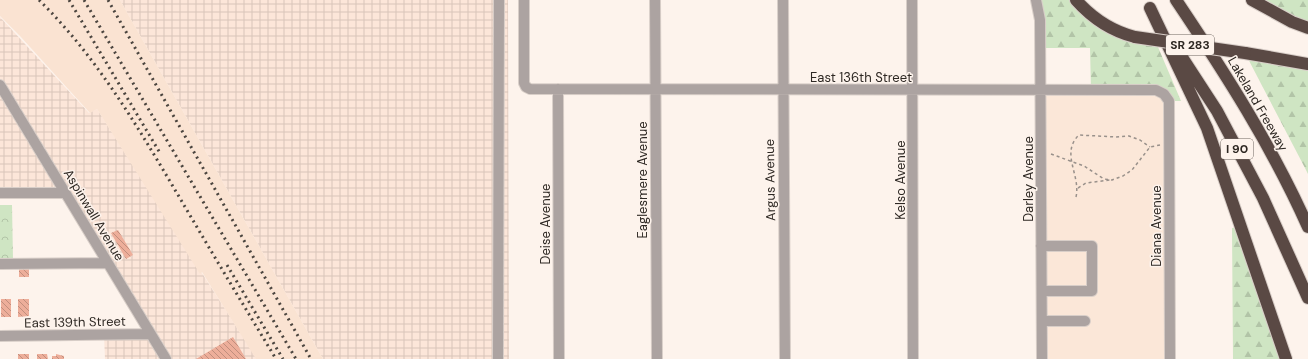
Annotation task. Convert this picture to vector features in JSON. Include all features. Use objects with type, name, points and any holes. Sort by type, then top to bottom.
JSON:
[{"type":"highway","name":"SR 283","points":[[1076,0],[1101,23],[1113,30],[1135,37],[1308,64]]},
{"type":"highway","name":"Lakeland Freeway","points":[[1176,0],[1227,76],[1258,128],[1308,227]]},
{"type":"highway","points":[[1252,0],[1292,22],[1308,28]]},
{"type":"highway","points":[[1147,4],[1206,128],[1286,359]]},
{"type":"highway","name":"I 90","points":[[1147,4],[1217,111],[1264,198],[1308,298]]},
{"type":"street","points":[[498,359],[499,0]]},
{"type":"street","name":"East 136th Street","points":[[524,0],[524,83],[526,87],[530,89],[1156,90],[1164,94]]},
{"type":"street","name":"Eaglesmere Avenue","points":[[655,0],[654,90],[657,359]]},
{"type":"street","name":"Argus Avenue","points":[[783,0],[785,359]]},
{"type":"street","name":"Kelso Avenue","points":[[912,0],[913,359]]},
{"type":"street","name":"Darley Avenue","points":[[1036,0],[1040,20],[1042,359]]},
{"type":"street","name":"Aspinwall Avenue","points":[[0,85],[166,359]]},
{"type":"street","name":"Deise Avenue","points":[[558,89],[559,359]]},
{"type":"street","name":"Diana Avenue","points":[[1164,94],[1169,101],[1170,359]]},
{"type":"street","points":[[0,193],[65,193]]},
{"type":"street","points":[[1041,246],[1092,246],[1092,291],[1042,291]]},
{"type":"street","points":[[0,264],[107,263]]},
{"type":"street","points":[[1042,321],[1085,321]]},
{"type":"street","name":"East 139th Street","points":[[0,336],[151,334]]},
{"type":"path","points":[[1076,197],[1078,188],[1070,154],[1074,140],[1079,135],[1116,137],[1129,136],[1140,140],[1150,147]]},
{"type":"path","points":[[1078,188],[1086,183],[1112,180],[1123,176],[1132,170],[1150,147],[1160,145]]},
{"type":"path","points":[[1050,154],[1084,166],[1104,179],[1112,180]]},
{"type":"shaded area","points":[[0,0],[120,0],[323,359],[256,359],[202,272],[200,274],[97,109],[90,113],[0,16]]},
{"type":"shaded area","points":[[120,0],[508,0],[509,359],[323,359]]},
{"type":"shaded area","points":[[0,17],[89,113],[97,109],[257,359],[105,359],[104,335],[150,334],[65,193],[0,193]]},
{"type":"shaded area","points":[[1040,90],[1156,90],[1169,101],[1170,359],[1042,359]]},
{"type":"green space","points":[[1036,0],[1076,0],[1101,23],[1155,40],[1181,101],[1169,101],[1164,94],[1091,90],[1090,48],[1040,48]]},
{"type":"green space","points":[[1253,0],[1308,0],[1308,28]]},
{"type":"green space","points":[[1245,53],[1308,64],[1308,174],[1305,168]]},
{"type":"green space","points":[[0,205],[12,205],[13,259],[0,259]]},
{"type":"green space","points":[[1241,227],[1286,359],[1233,359],[1232,228]]},
{"type":"building","points":[[118,230],[133,255],[126,259],[111,233]]},
{"type":"building","points":[[19,268],[29,268],[29,277],[19,277]]},
{"type":"building","points":[[1,299],[11,299],[11,317],[1,317]]},
{"type":"building","points":[[18,299],[29,299],[29,316],[18,317]]},
{"type":"building","points":[[233,337],[246,359],[196,359]]},
{"type":"building","points":[[18,354],[29,354],[29,359],[18,359]]},
{"type":"building","points":[[37,354],[47,354],[48,359],[37,359]]},
{"type":"building","points":[[56,354],[64,356],[64,359],[52,359],[52,356],[56,356]]},
{"type":"railway","points":[[39,0],[80,46],[116,95],[149,147],[276,359]]},
{"type":"railway","points":[[69,0],[160,153]]},
{"type":"railway","points":[[84,0],[296,359]]},
{"type":"railway","points":[[108,0],[311,359]]},
{"type":"railway","points":[[227,265],[283,359]]}]
